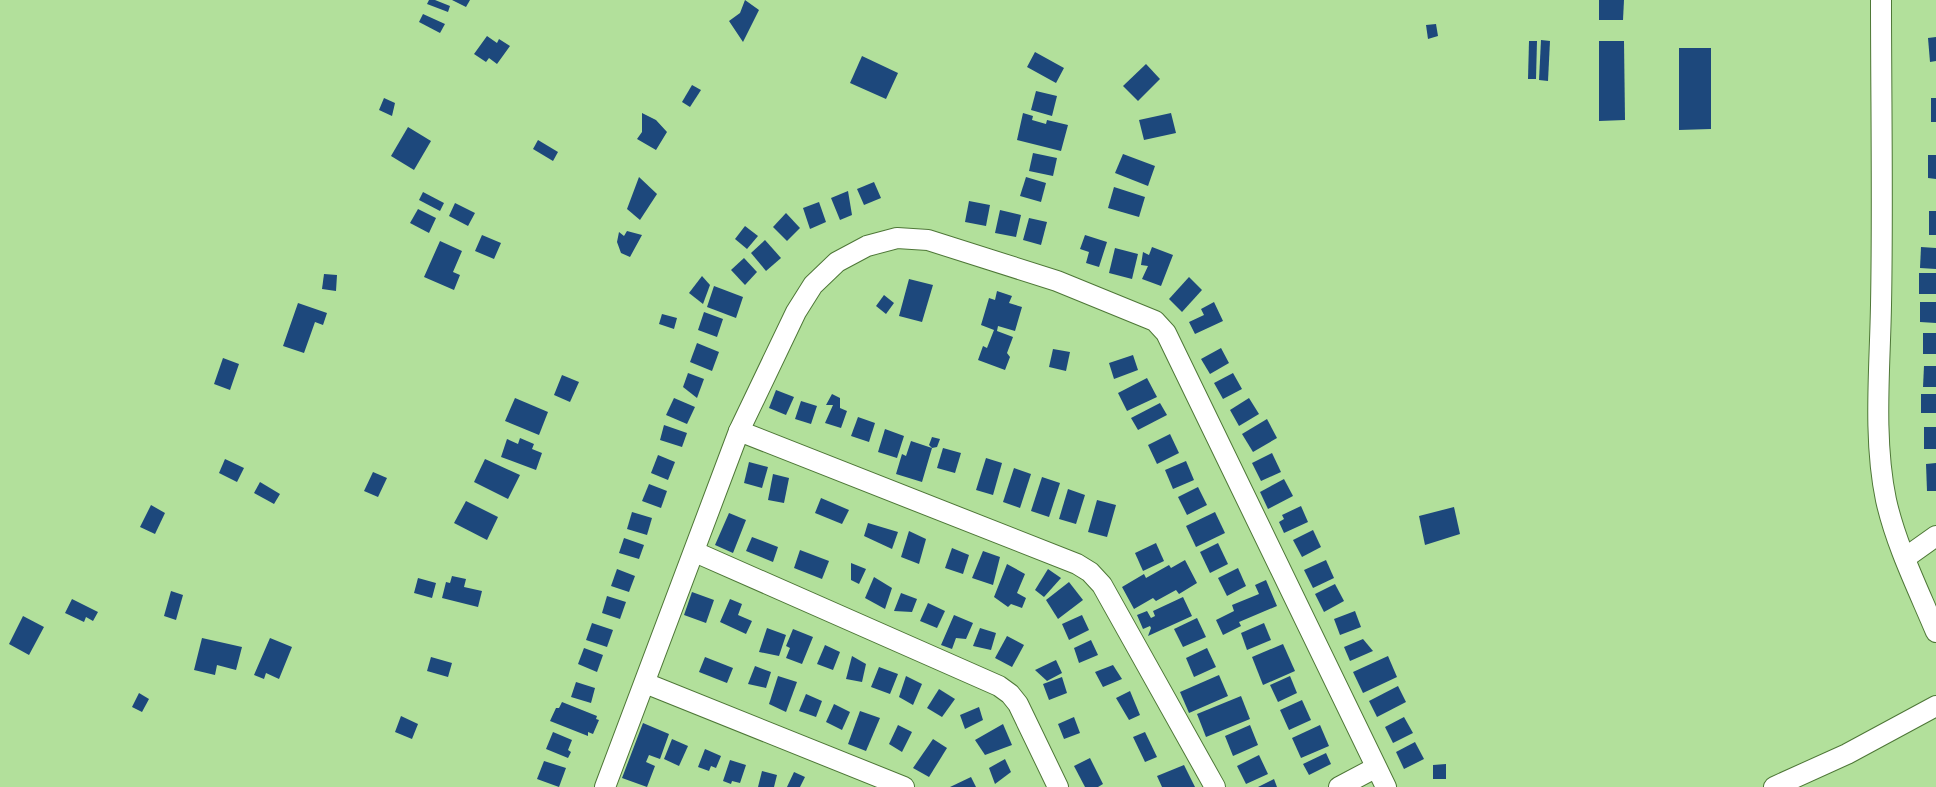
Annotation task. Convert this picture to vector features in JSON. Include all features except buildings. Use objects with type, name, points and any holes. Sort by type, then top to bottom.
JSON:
[{"type":"street","points":[[1881,0],[1879,401],[1881,464],[1886,499],[1905,558],[1936,632]]},
{"type":"street","points":[[605,787],[739,431],[796,312],[813,285],[837,262],[867,246],[897,238],[928,240],[1057,281],[1155,321],[1166,333],[1386,787]]},
{"type":"street","points":[[739,431],[1077,564],[1090,572],[1102,585],[1215,787]]},
{"type":"street","points":[[1905,558],[1936,536]]},
{"type":"street","points":[[695,552],[999,686],[1018,704],[1058,787]]},
{"type":"street","points":[[645,683],[904,787]]},
{"type":"street","points":[[1774,787],[1847,754],[1936,706]]},
{"type":"street","points":[[1339,787],[1375,768]]}]
